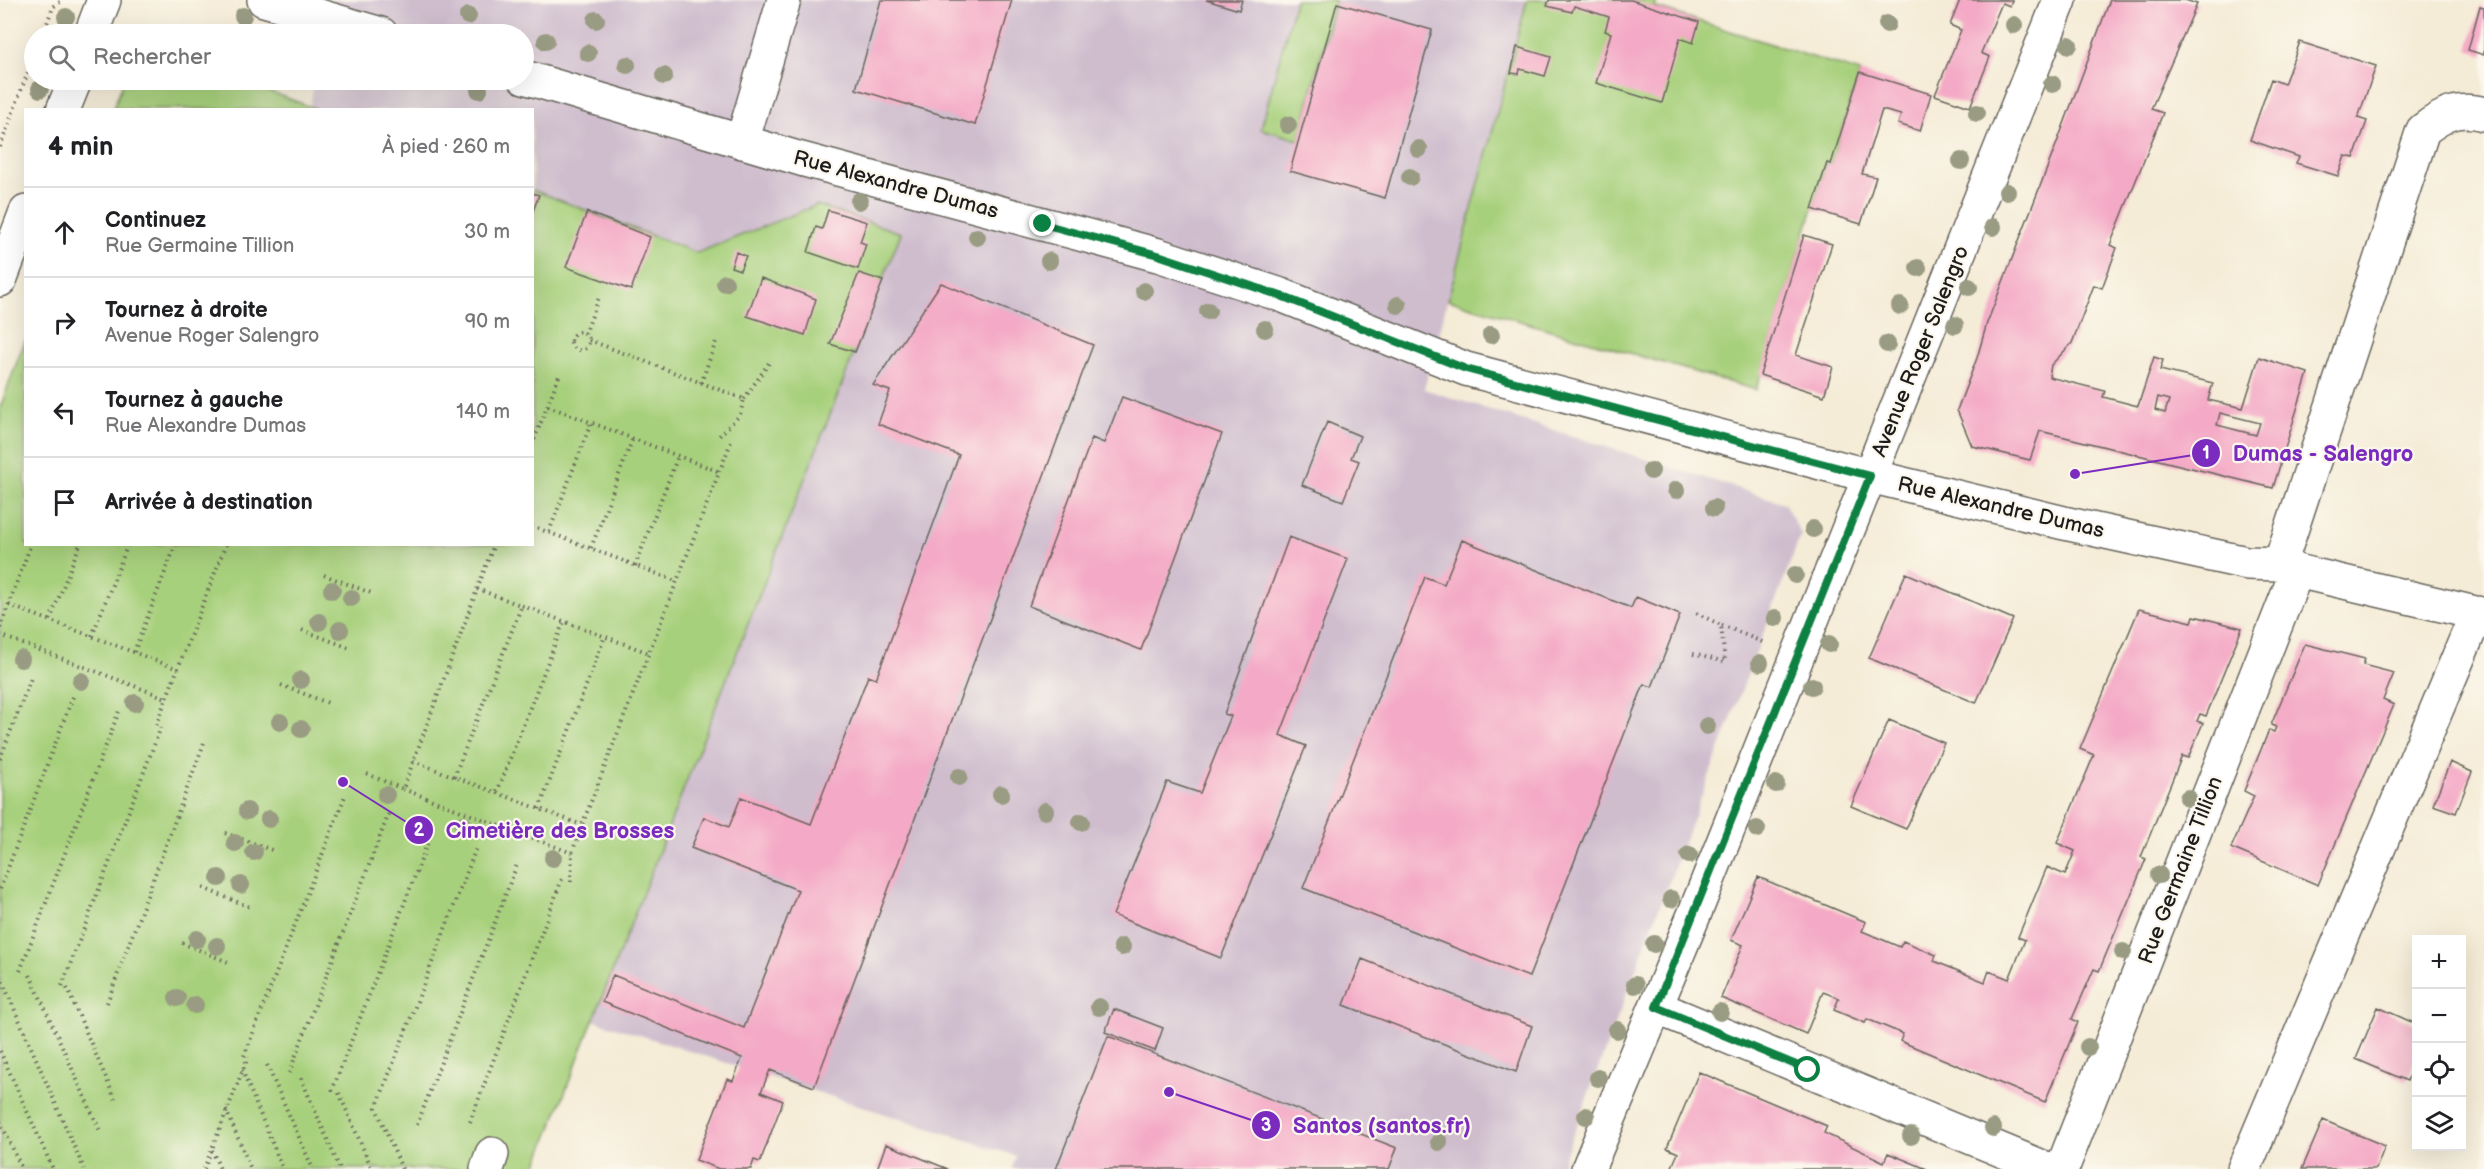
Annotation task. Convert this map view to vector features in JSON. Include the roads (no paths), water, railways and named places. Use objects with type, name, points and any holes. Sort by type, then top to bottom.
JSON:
[{"type":"street","points":[[95,24],[104,0]]},
{"type":"street","points":[[264,0],[347,24]]},
{"type":"street","points":[[742,142],[784,0]]},
{"type":"street","name":"Avenue Roger Salengro","points":[[1588,1169],[1656,1007],[2060,0]]},
{"type":"street","name":"Rue Alexandre Dumas","points":[[534,80],[742,142],[1158,255],[1281,296],[1466,369],[1870,476],[2064,523],[2247,563],[2289,568],[2481,614]]},
{"type":"street","points":[[64,108],[71,90]]},
{"type":"street","name":"Rue Germaine Tillion","points":[[2062,1169],[2289,568],[2424,130],[2440,117],[2466,109],[2484,114]]},
{"type":"street","points":[[0,280],[24,217]]},
{"type":"street","points":[[2244,1169],[2481,614]]},
{"type":"street","points":[[1656,1007],[2047,1169]]},
{"type":"place","name":"Dumas - Salengro","points":[[2075,474]]},
{"type":"place","name":"Cimetière des Brosses","points":[[343,782]]},
{"type":"place","name":"Santos (santos.fr)","points":[[1169,1092]]}]
